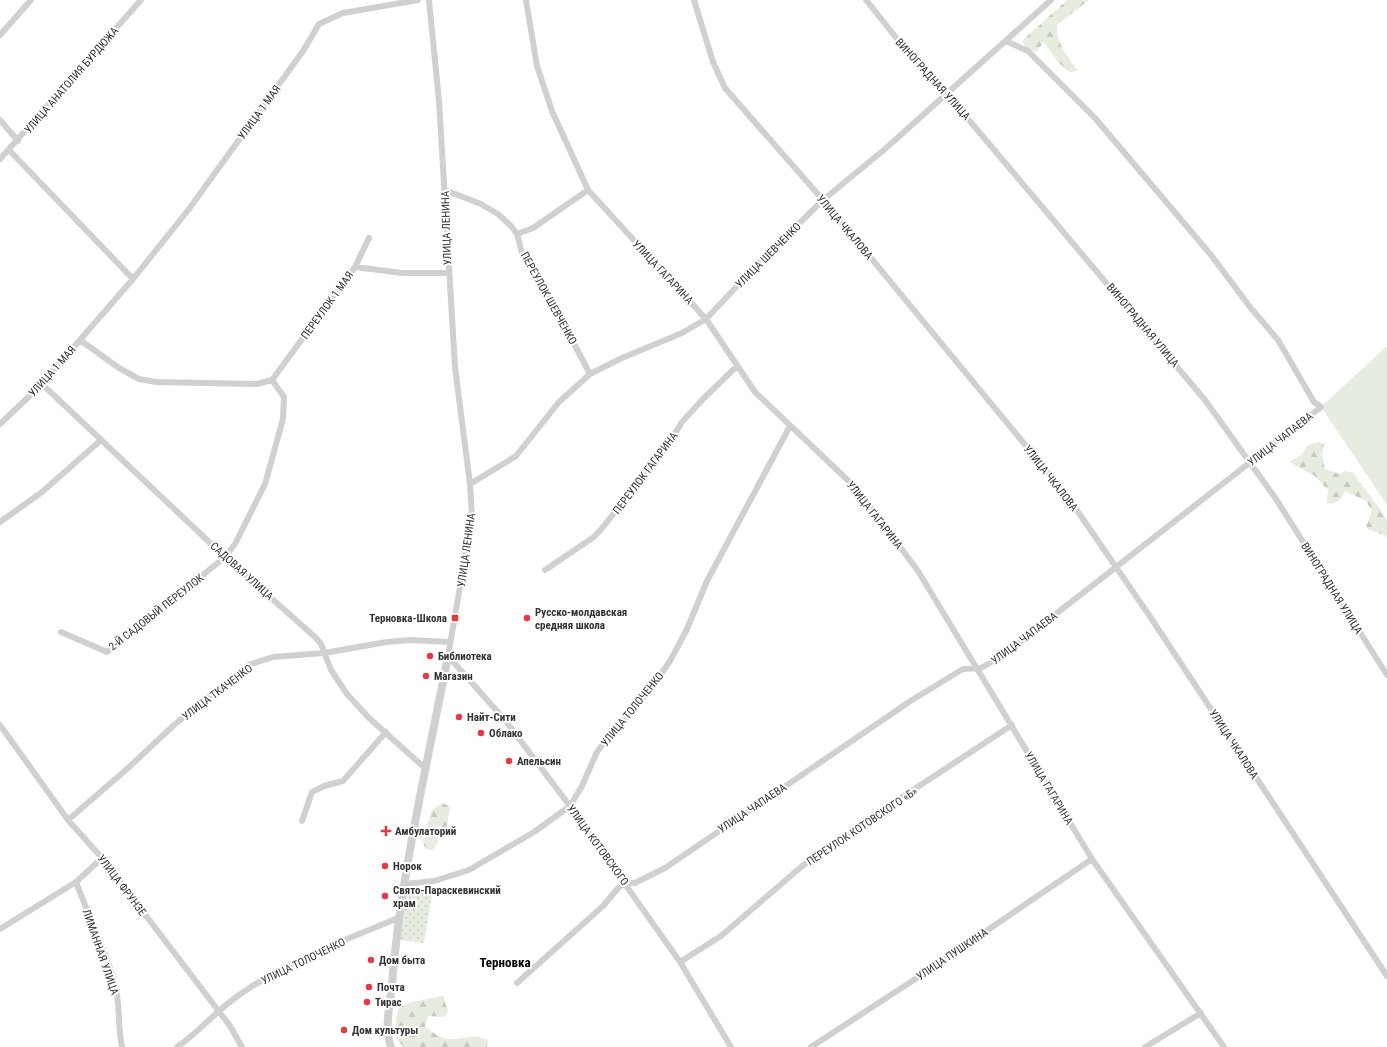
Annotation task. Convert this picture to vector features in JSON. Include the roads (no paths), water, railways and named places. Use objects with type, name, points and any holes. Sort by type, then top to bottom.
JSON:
[{"type":"street","points":[[0,35],[31,0]]},
{"type":"street","name":"УЛИЦА АНАТОЛИЯ БУРДЮЖА","points":[[0,159],[18,141],[140,0]]},
{"type":"street","name":"УЛИЦА 1 МАЯ","points":[[0,424],[42,384],[133,278],[189,209],[303,51],[319,24],[343,13],[418,0]]},
{"type":"street","name":"УЛИЦА ЛЕНИНА","points":[[392,1047],[388,1037],[389,1014],[398,918],[448,656],[472,517],[470,484],[455,367],[448,273],[445,190],[439,101],[429,0]]},
{"type":"street","name":"УЛИЦА ГАГАРИНА","points":[[526,0],[537,66],[552,111],[588,190],[706,319],[755,392],[857,489],[918,571],[1092,859],[1224,1047]]},
{"type":"street","name":"УЛИЦА ЧКАЛОВА","points":[[694,0],[713,62],[725,88],[823,200],[1065,493],[1387,976]]},
{"type":"street","name":"ВИНОГРАДНАЯ УЛИЦА","points":[[866,0],[902,45],[947,94],[1205,400],[1276,499],[1387,675]]},
{"type":"street","name":"УЛИЦА ШЕВЧЕНКО","points":[[470,484],[516,456],[559,402],[590,374],[622,358],[682,333],[706,319],[758,264],[823,200],[885,149],[1051,0]]},
{"type":"street","name":"УЛИЦА ЧАПАЕВА","points":[[626,883],[634,882],[665,868],[912,700],[963,669],[985,666],[1002,656],[1321,407],[1314,402],[1278,340],[1211,255],[1095,118],[1028,51],[1006,41]]},
{"type":"street","points":[[0,120],[18,141]]},
{"type":"street","points":[[9,150],[133,278]]},
{"type":"street","points":[[445,190],[481,204],[498,214],[518,234],[533,228],[588,190]]},
{"type":"street","name":"ПЕРЕУЛОК ШЕВЧЕНКО","points":[[518,234],[522,253],[540,280],[590,374]]},
{"type":"street","points":[[355,267],[369,238]]},
{"type":"street","name":"ПЕРЕУЛОК 1 МАЯ","points":[[272,380],[355,267],[402,273],[448,273]]},
{"type":"street","points":[[80,340],[119,368],[139,379],[156,382],[258,384],[272,380],[284,397],[283,419],[265,484],[234,544],[225,557]]},
{"type":"street","name":"ПЕРЕУЛОК ГАГАРИНА","points":[[545,570],[594,537],[660,455],[682,422],[703,398],[737,366]]},
{"type":"street","name":"САДОВАЯ УЛИЦА","points":[[42,384],[225,557],[316,638],[321,644],[331,670],[347,694],[369,718],[426,769]]},
{"type":"street","name":"УЛИЦА ТОЛОЧЕНКО","points":[[405,884],[434,880],[469,870],[534,832],[570,806],[582,786],[597,752],[613,731],[649,691],[670,661],[687,629],[707,582],[790,426]]},
{"type":"street","points":[[0,522],[42,492],[101,440]]},
{"type":"street","name":"2-Й САДОВЫЙ ПЕРЕУЛОК","points":[[61,632],[107,652],[225,557]]},
{"type":"street","name":"УЛИЦА ТКАЧЕНКО","points":[[68,820],[122,774],[174,725],[248,665],[273,657],[324,653],[386,642],[410,640],[450,642]]},
{"type":"street","name":"УЛИЦА КОТОВСКОГО","points":[[448,656],[504,719],[626,883],[680,962],[731,1047]]},
{"type":"street","name":"УЛИЦА ФРУНЗЕ","points":[[0,724],[68,820],[102,858],[219,1012],[242,1047]]},
{"type":"street","name":"ПЕРЕУЛОК КОТОВСКОГО «Б»","points":[[680,962],[721,936],[800,867],[840,838],[1012,725]]},
{"type":"street","points":[[302,821],[312,792],[324,786],[343,782],[386,732]]},
{"type":"street","points":[[0,929],[76,882],[102,858]]},
{"type":"street","name":"УЛИЦА ПУШКИНА","points":[[811,1047],[923,974],[1092,859]]},
{"type":"street","name":"ЛИМАННАЯ УЛИЦА","points":[[76,882],[114,980],[119,1003],[119,1033],[122,1047]]},
{"type":"street","points":[[517,983],[603,906],[620,886],[626,883]]},
{"type":"street","name":"УЛИЦА ТОЛОЧЕНКО","points":[[177,1047],[234,998],[284,968],[398,918]]},
{"type":"street","points":[[1144,1047],[1200,1013]]},
{"type":"place","name":"Терновка-Школа","points":[[455,618]]},
{"type":"place","name":"Русско-молдавская средняя школа","points":[[527,618]]},
{"type":"place","name":"Библиотека","points":[[430,656]]},
{"type":"place","name":"Магазин","points":[[426,676]]},
{"type":"place","name":"Найт-Сити","points":[[459,717]]},
{"type":"place","name":"Облако","points":[[481,733]]},
{"type":"place","name":"Апельсин","points":[[509,761]]},
{"type":"place","name":"Амбулаторий","points":[[386,831]]},
{"type":"place","name":"Норок","points":[[385,866]]},
{"type":"place","name":"Свято-Параскевинский храм","points":[[385,896]]},
{"type":"place","name":"Дом быта","points":[[371,960]]},
{"type":"place","name":"Почта","points":[[369,987]]},
{"type":"place","name":"Тирас","points":[[367,1002]]},
{"type":"place","name":"Дом культуры","points":[[344,1030]]},
{"type":"district","name":"Терновка","points":[[505,962]]}]
